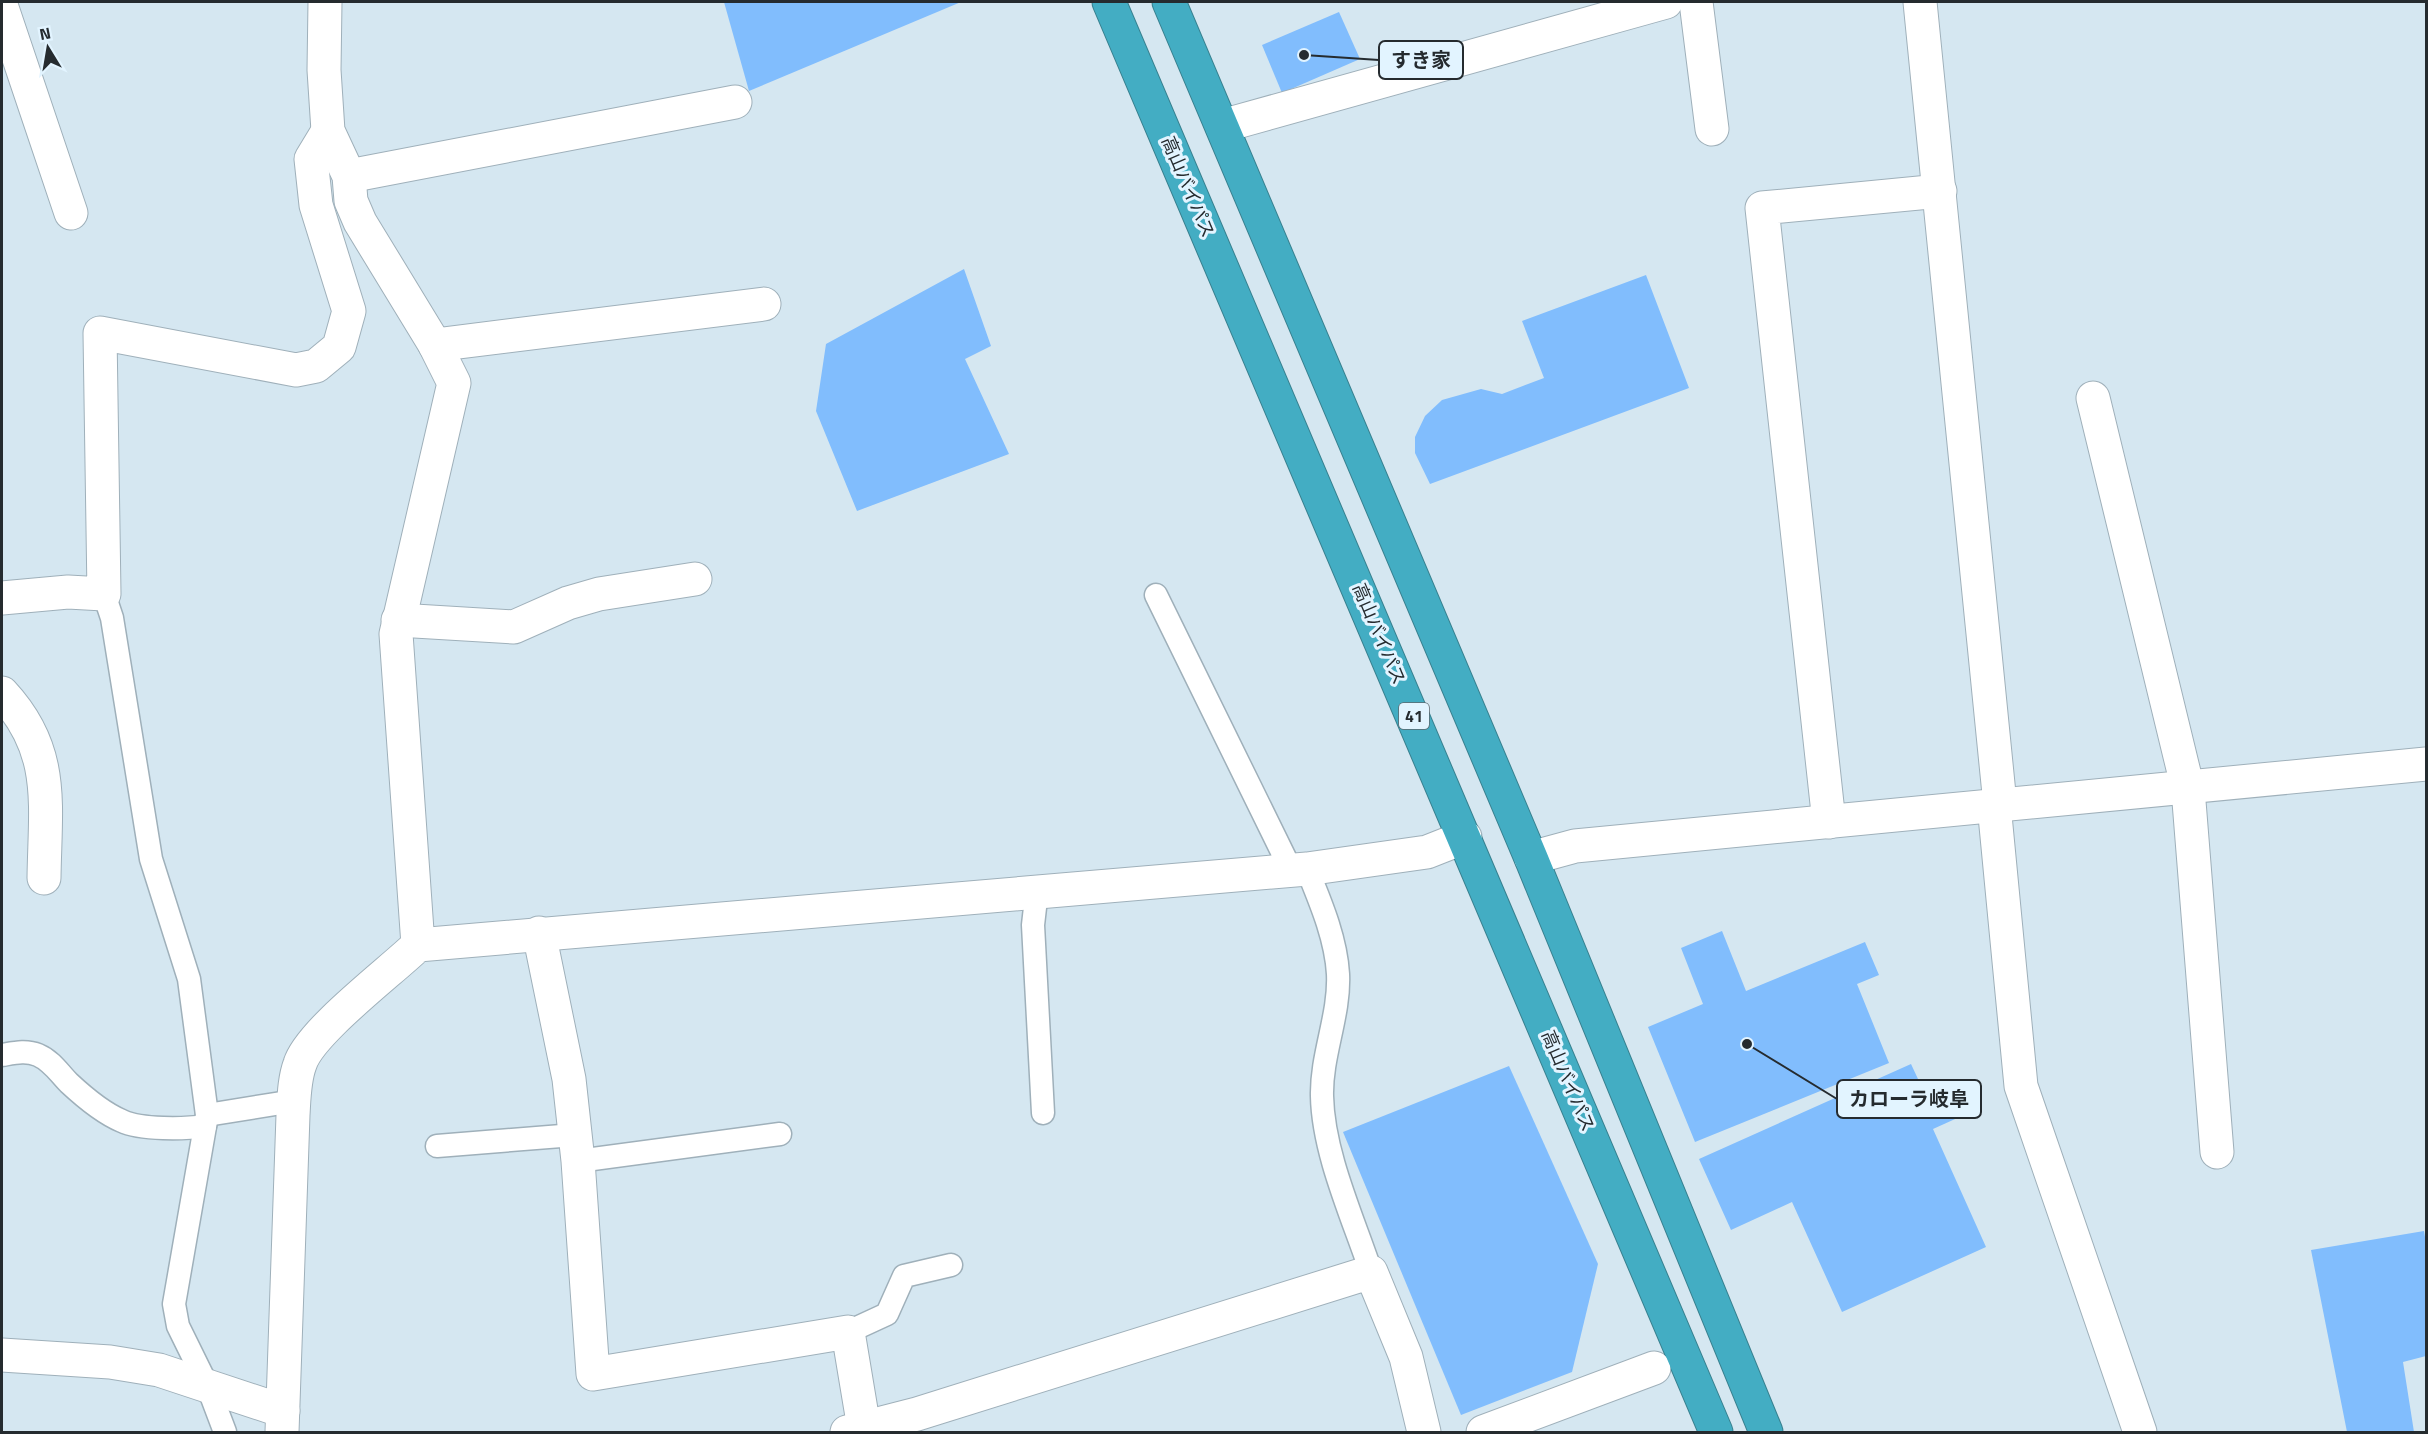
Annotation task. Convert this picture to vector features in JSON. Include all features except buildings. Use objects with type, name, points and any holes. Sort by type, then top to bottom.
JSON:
[{"type":"highway","name":"高山バイパス","points":[[1109,2],[1716,1432]]},
{"type":"highway","points":[[1169,2],[1531,858],[1766,1432]]},
{"type":"street","points":[[326,2],[324,70],[328,131],[349,176],[351,201],[360,222],[435,345],[454,383],[396,634],[418,945]]},
{"type":"street","points":[[1222,126],[1665,2]]},
{"type":"street","points":[[1696,2],[1712,129]]},
{"type":"street","points":[[1920,2],[1940,191],[2021,1086],[2140,1432]]},
{"type":"street","points":[[2,8],[71,213]]},
{"type":"street","points":[[349,176],[735,102]]},
{"type":"street","points":[[2,598],[68,592],[104,594],[100,333],[296,370],[316,366],[328,358],[339,346],[349,311],[316,205],[311,159],[328,131]]},
{"type":"street","points":[[1829,822],[1762,208],[1940,191]]},
{"type":"street","points":[[435,345],[764,304]]},
{"type":"street","points":[[2094,398],[2188,789],[2217,1152]]},
{"type":"street","points":[[398,620],[514,627],[568,603],[599,594],[695,579]]},
{"type":"street","points":[[2,693],[25,720],[40,753],[45,790],[44,878]]},
{"type":"street","points":[[1531,858],[1575,846],[2188,789],[2427,764]]},
{"type":"street","points":[[2,1355],[110,1362],[159,1370],[208,1387],[282,1422],[294,1101],[300,1063],[310,1044],[418,945],[1299,869],[1427,852],[1465,837]]},
{"type":"street","points":[[539,933],[569,1079],[593,1374],[848,1332],[856,1430],[917,1414],[1371,1272],[1406,1357],[1424,1432]]},
{"type":"street","points":[[1483,1432],[1654,1368]]},
{"type":"lane","points":[[104,594],[114,629],[152,859],[189,980],[206,1120],[174,1304],[178,1326],[208,1387],[225,1432]]},
{"type":"lane","points":[[1156,595],[1299,869],[1323,908],[1338,974],[1324,1073],[1323,1115],[1330,1148],[1371,1272]]},
{"type":"lane","points":[[1037,890],[1033,925],[1043,1113]]},
{"type":"lane","points":[[2,1055],[22,1052],[38,1055],[52,1064],[92,1102],[123,1122],[183,1130],[206,1120],[294,1101]]},
{"type":"lane","points":[[437,1146],[576,1148],[780,1134]]},
{"type":"lane","points":[[848,1332],[887,1314],[904,1276],[951,1265]]},
{"type":"place","name":"すき家","points":[[1304,55]]},
{"type":"place","name":"カローラ岐阜","points":[[1747,1044]]}]
